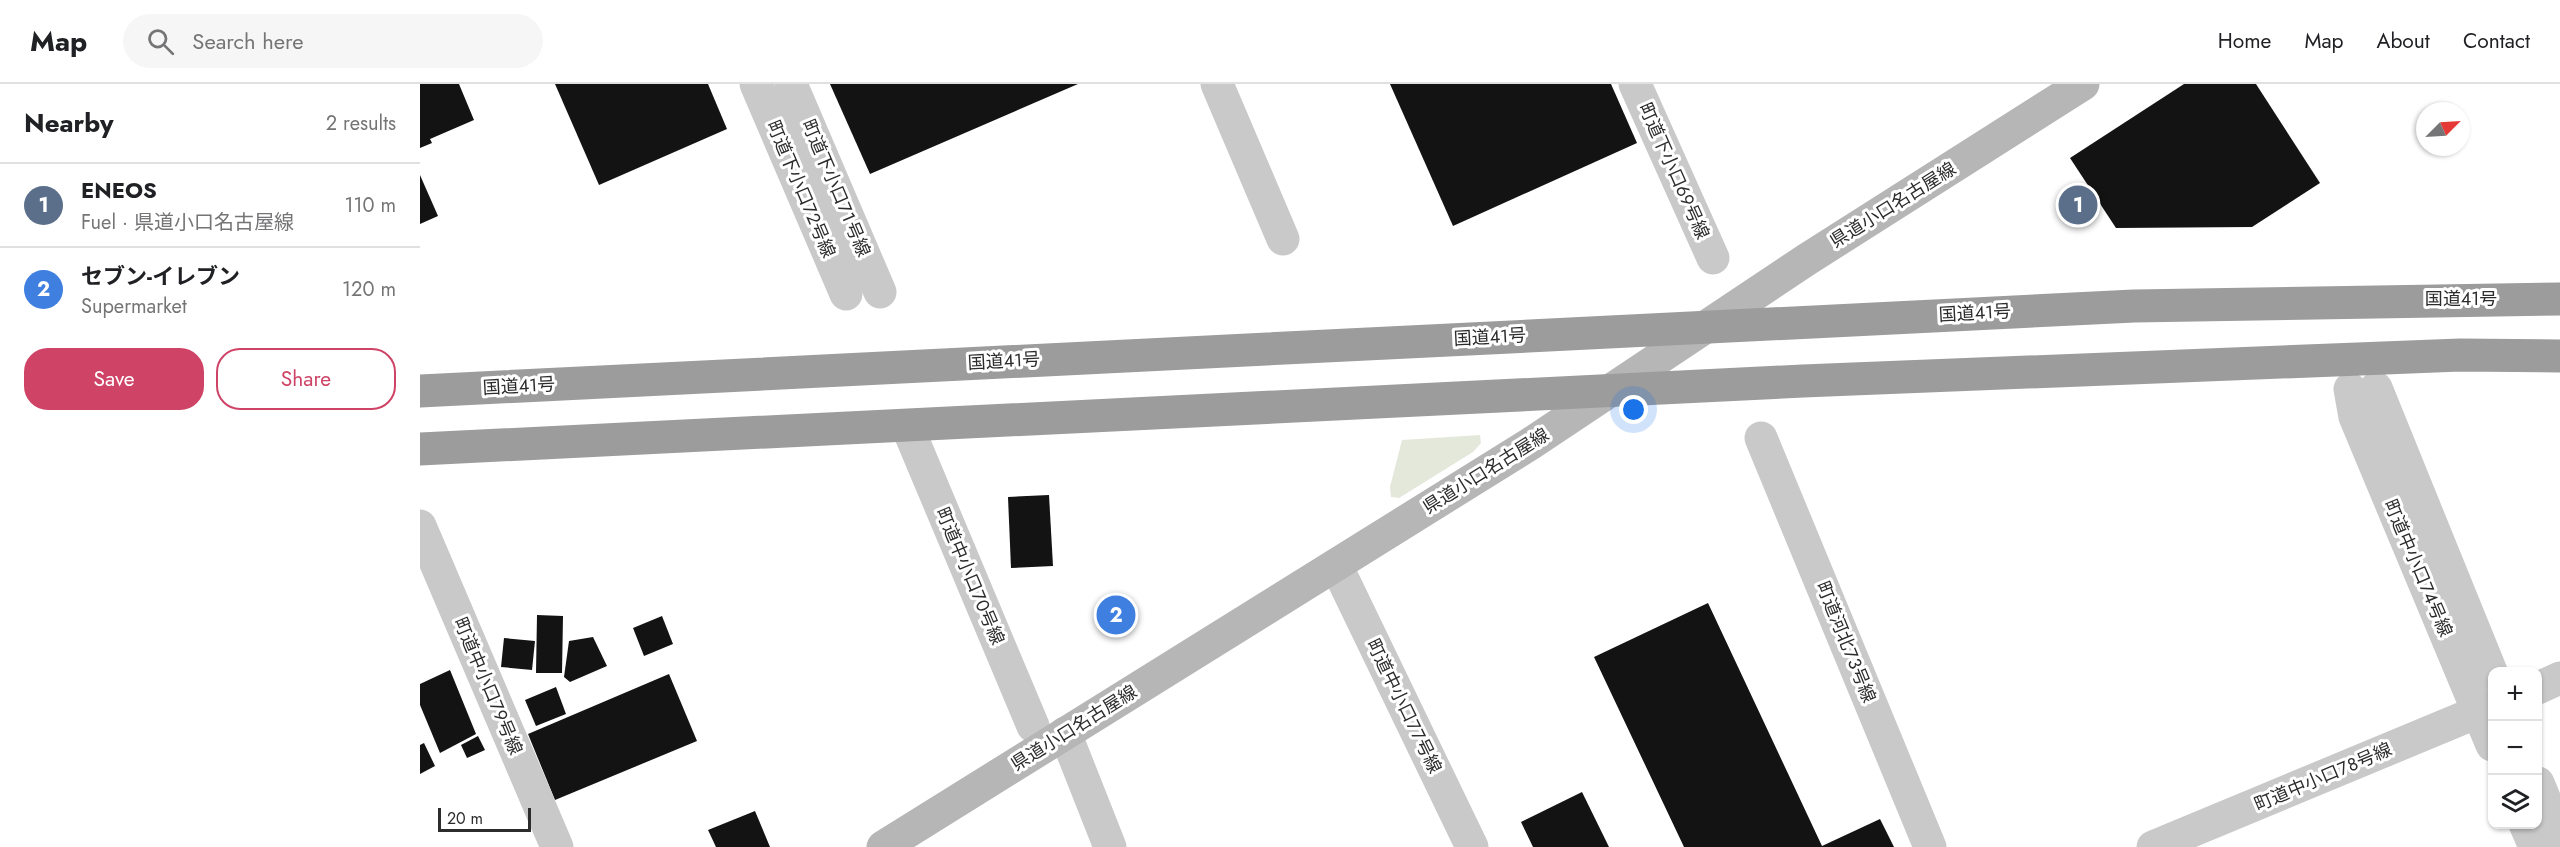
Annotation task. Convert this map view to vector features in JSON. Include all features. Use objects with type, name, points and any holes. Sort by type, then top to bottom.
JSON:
[{"type":"highway","name":"国道41号","points":[[420,391],[2134,306],[2560,299]]},
{"type":"highway","points":[[420,449],[1803,381],[2460,355],[2560,356]]},
{"type":"main road","name":"県道小口名古屋線","points":[[883,847],[1336,565],[1610,391],[2083,84]]},
{"type":"street","name":"町道下小口７２号線","points":[[756,84],[846,294]]},
{"type":"street","name":"町道下小口７１号線","points":[[791,84],[880,292]]},
{"type":"street","points":[[1217,84],[1283,239]]},
{"type":"street","name":"町道下小口６９号線","points":[[1635,84],[1713,258]]},
{"type":"street","name":"町道中小口７４号線","points":[[2486,709],[2355,417],[2363,388],[2490,667]]},
{"type":"street","name":"町道中小口７０号線","points":[[907,426],[1033,726]]},
{"type":"street","name":"町道河北７３号線","points":[[1761,438],[1930,847]]},
{"type":"street","name":"町道中小口７９号線","points":[[420,526],[557,847]]},
{"type":"street","name":"町道中小口７７号線","points":[[1336,565],[1472,847]]},
{"type":"street","points":[[2542,685],[2560,678]]},
{"type":"street","name":"町道中小口７８号線","points":[[2153,847],[2486,709]]},
{"type":"street","points":[[1065,733],[1110,847]]},
{"type":"street","points":[[2542,793],[2560,837]]},
{"type":"street","points":[[2528,829],[2535,847]]},
{"type":"shaded area","points":[[1480,435],[1481,443],[1473,452],[1399,498],[1391,497],[1390,487],[1402,440]]},
{"type":"building","points":[[420,84],[459,84],[474,120],[430,139],[432,143],[420,148]]},
{"type":"building","points":[[555,84],[708,84],[727,129],[599,185]]},
{"type":"building","points":[[830,84],[1078,84],[870,174]]},
{"type":"building","points":[[1390,84],[1611,84],[1637,143],[1453,226]]},
{"type":"building","points":[[2184,84],[2256,84],[2320,183],[2252,227],[2116,228],[2070,158]]},
{"type":"building","points":[[420,175],[438,216],[420,224]]},
{"type":"building","points":[[1049,495],[1053,566],[1011,568],[1008,497]]},
{"type":"building","points":[[1708,603],[1822,846],[1880,819],[1894,847],[1684,847],[1594,657]]},
{"type":"building","points":[[537,615],[563,616],[562,673],[536,673]]},
{"type":"building","points":[[662,616],[673,644],[644,656],[633,628]]},
{"type":"building","points":[[593,637],[607,666],[570,682],[564,677],[569,641]]},
{"type":"building","points":[[504,638],[535,641],[532,670],[501,667]]},
{"type":"building","points":[[450,670],[476,734],[440,753],[420,705],[420,684]]},
{"type":"building","points":[[669,674],[697,741],[555,800],[528,734]]},
{"type":"building","points":[[556,687],[566,714],[536,726],[525,700]]},
{"type":"building","points":[[478,736],[485,750],[467,758],[461,745]]},
{"type":"building","points":[[424,743],[435,766],[420,774],[420,745]]},
{"type":"building","points":[[1582,792],[1609,847],[1533,847],[1521,822]]},
{"type":"building","points":[[755,811],[770,847],[716,847],[708,830]]},
{"type":"place","name":"ENEOS","points":[[2078,205]]},
{"type":"place","name":"セブン-イレブン","points":[[1116,615]]}]
